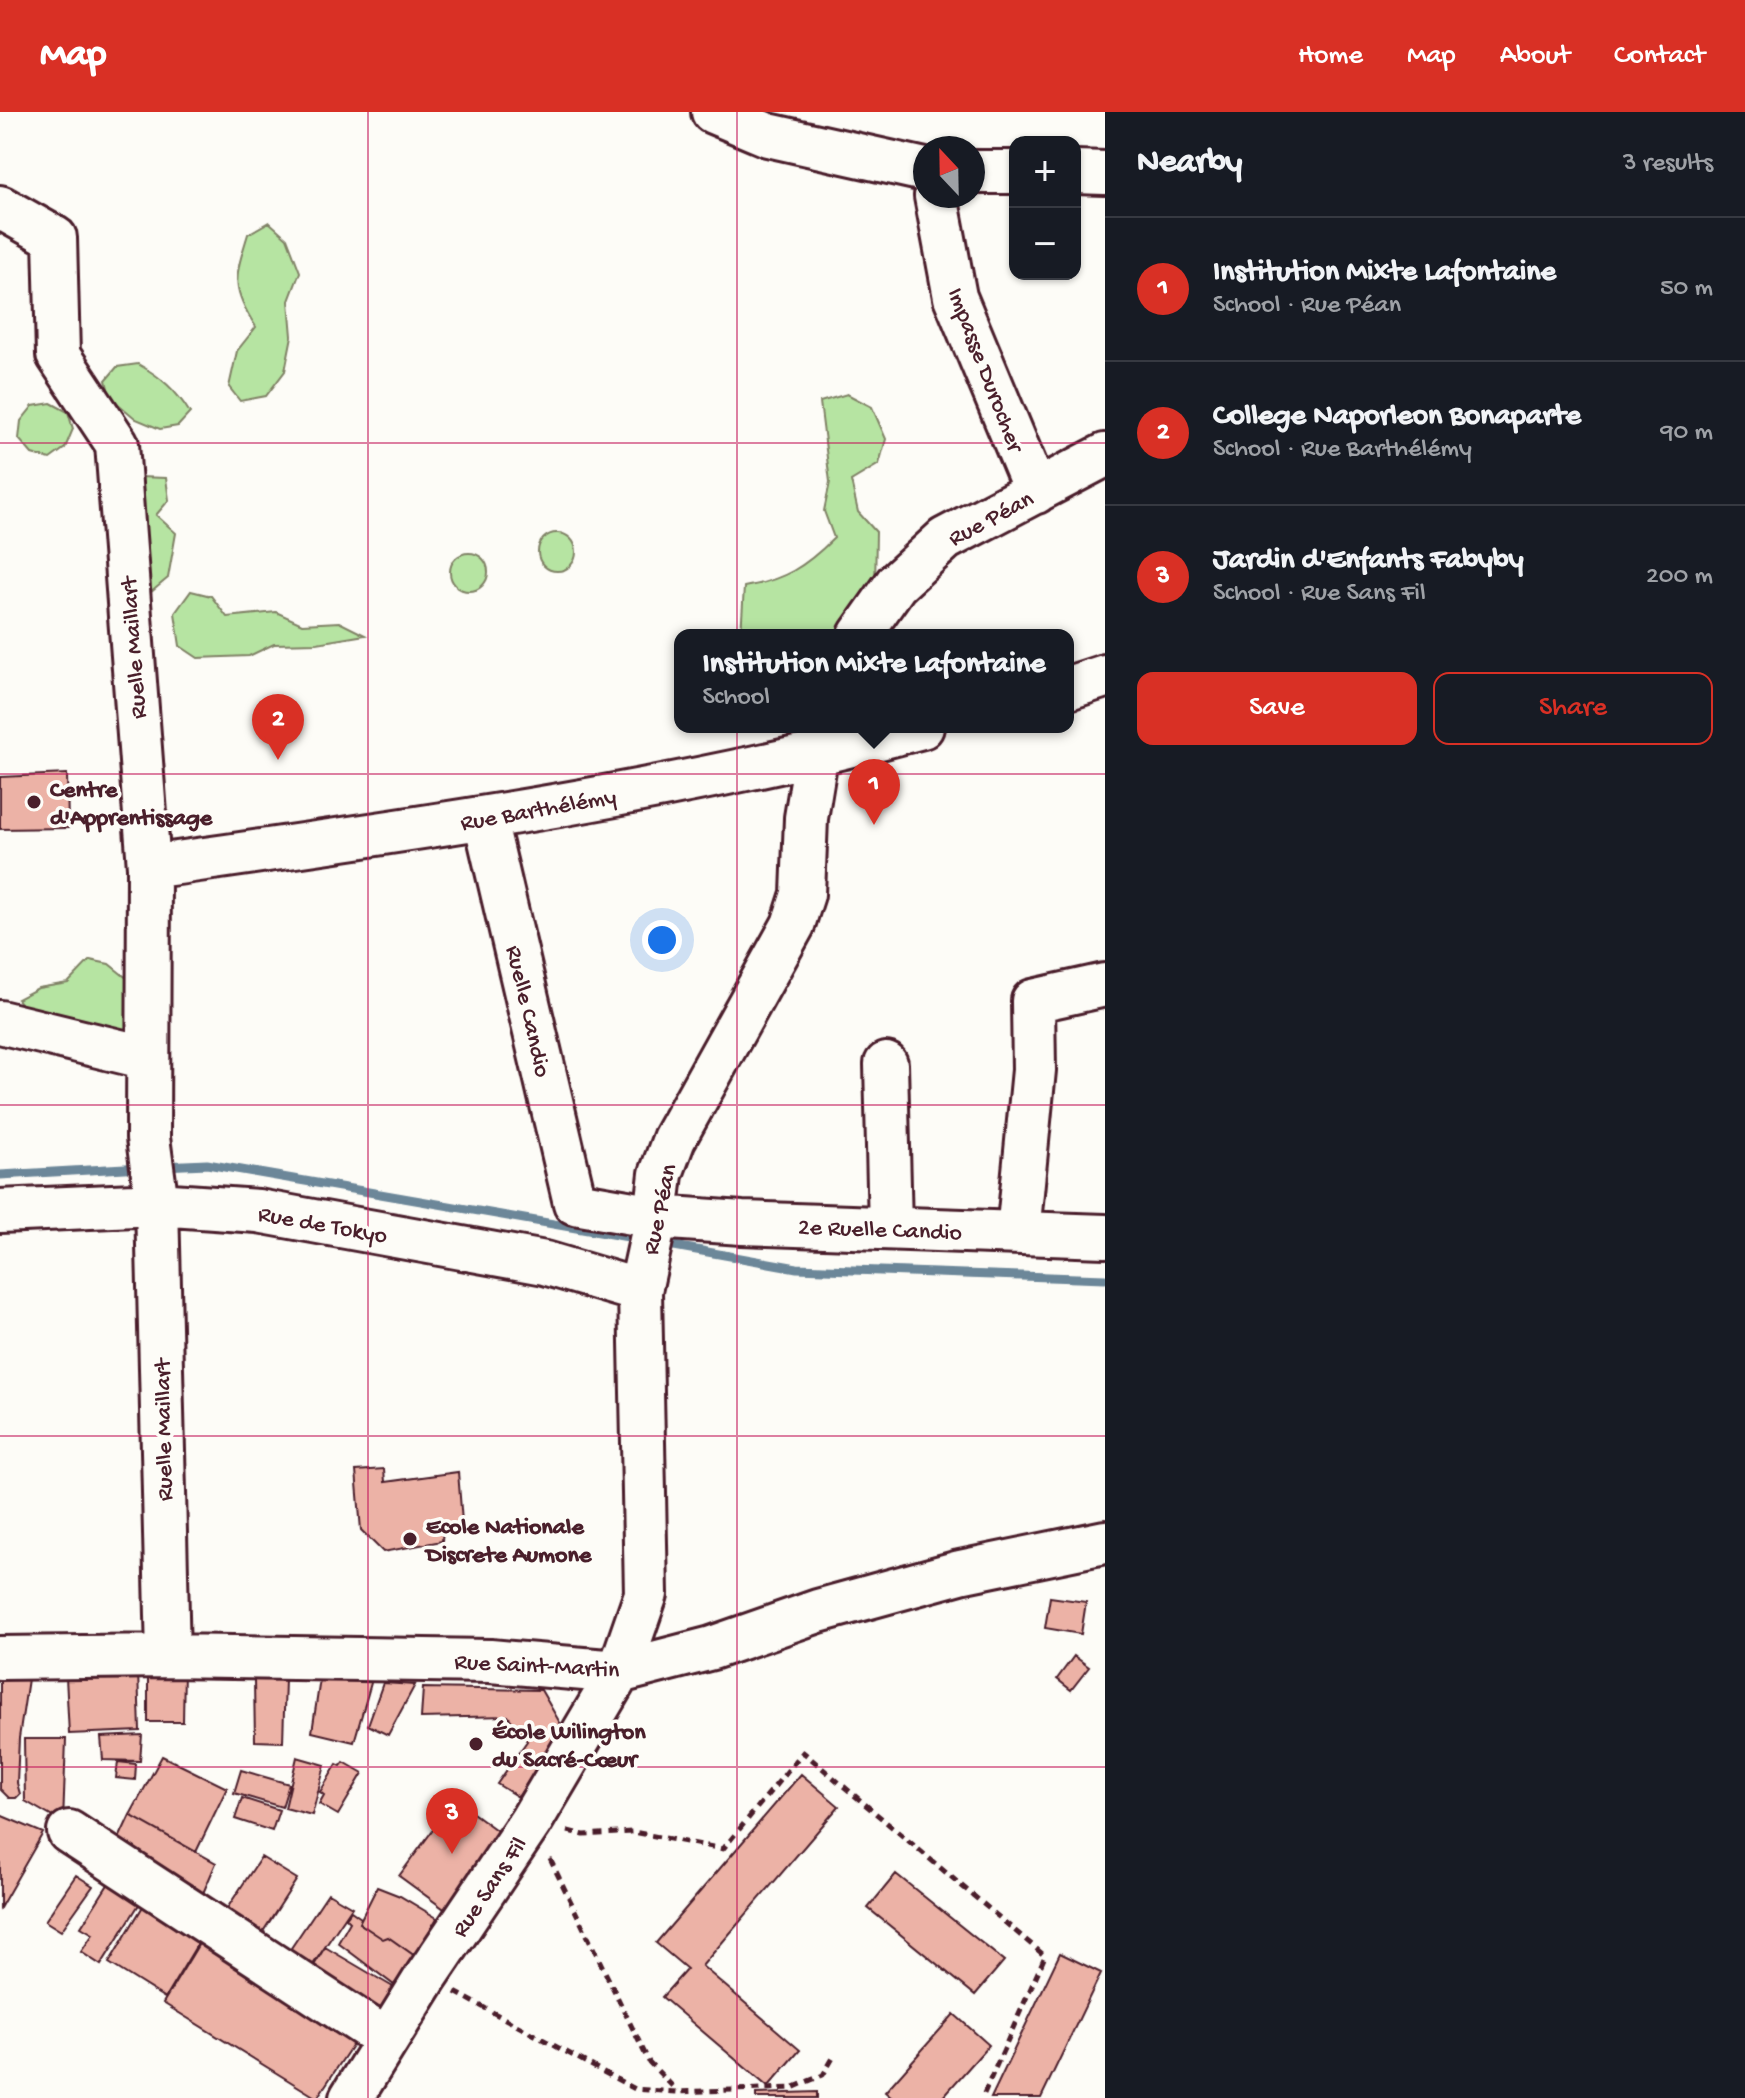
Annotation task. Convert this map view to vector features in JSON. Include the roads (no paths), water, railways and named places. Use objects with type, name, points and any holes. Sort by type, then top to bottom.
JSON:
[{"type":"street","points":[[713,112],[768,135],[913,167]]},
{"type":"street","points":[[985,172],[1009,172]]},
{"type":"street","points":[[1081,172],[1105,173]]},
{"type":"street","name":"Ruelle Maillart","points":[[0,207],[55,238],[58,355],[117,444],[149,867],[148,1138],[157,1204],[168,1656]]},
{"type":"street","name":"Impasse Durocher","points":[[938,208],[955,297],[1036,492]]},
{"type":"street","name":"Rue Péan","points":[[864,629],[896,584],[945,539],[1105,455]]},
{"type":"street","points":[[1074,686],[1105,676]]},
{"type":"street","name":"Rue Barthélémy","points":[[149,867],[485,819],[818,741],[877,733]]},
{"type":"street","name":"Rue Péan","points":[[619,1672],[646,1594],[640,1291],[656,1217],[661,1174],[674,1139],[793,925],[803,894],[806,818],[818,741]]},
{"type":"street","name":"Ruelle Candio","points":[[485,819],[575,1203]]},
{"type":"street","points":[[1018,1233],[1034,1070],[1033,1001],[1105,985]]},
{"type":"street","points":[[0,1022],[148,1058]]},
{"type":"street","points":[[886,1064],[890,1228]]},
{"type":"street","points":[[545,1263],[575,1203]]},
{"type":"street","name":"2e Ruelle Candio","points":[[575,1203],[656,1217],[1105,1236]]},
{"type":"street","name":"Rue de Tokyo","points":[[0,1211],[157,1204],[258,1211],[545,1263],[640,1291]]},
{"type":"street","name":"Rue Saint-Martin","points":[[0,1658],[168,1656],[490,1661],[619,1672],[712,1648],[818,1611],[960,1572],[1105,1542]]},
{"type":"street","name":"Rue Sans Fil","points":[[351,2098],[426,1977],[531,1821],[619,1672]]},
{"type":"street","points":[[69,1832],[386,2039]]},
{"type":"waterway","points":[[162,1166],[207,1164],[640,1239]]},
{"type":"waterway","points":[[0,1175],[143,1167]]},
{"type":"waterway","points":[[663,1244],[797,1268],[1105,1279]]},
{"type":"place","name":"College Naporleon Bonaparte","points":[[278,760]]},
{"type":"place","name":"Centre d'Apprentissage","points":[[34,802]]},
{"type":"place","name":"Institution Mixte Lafontaine","points":[[874,825]]},
{"type":"place","name":"Ecole Nationale Discrete Aumone","points":[[410,1539]]},
{"type":"place","name":"École Wilington du Sacré-Cœur","points":[[476,1744]]},
{"type":"place","name":"Jardin d'Enfants Fabyby","points":[[452,1854]]}]
